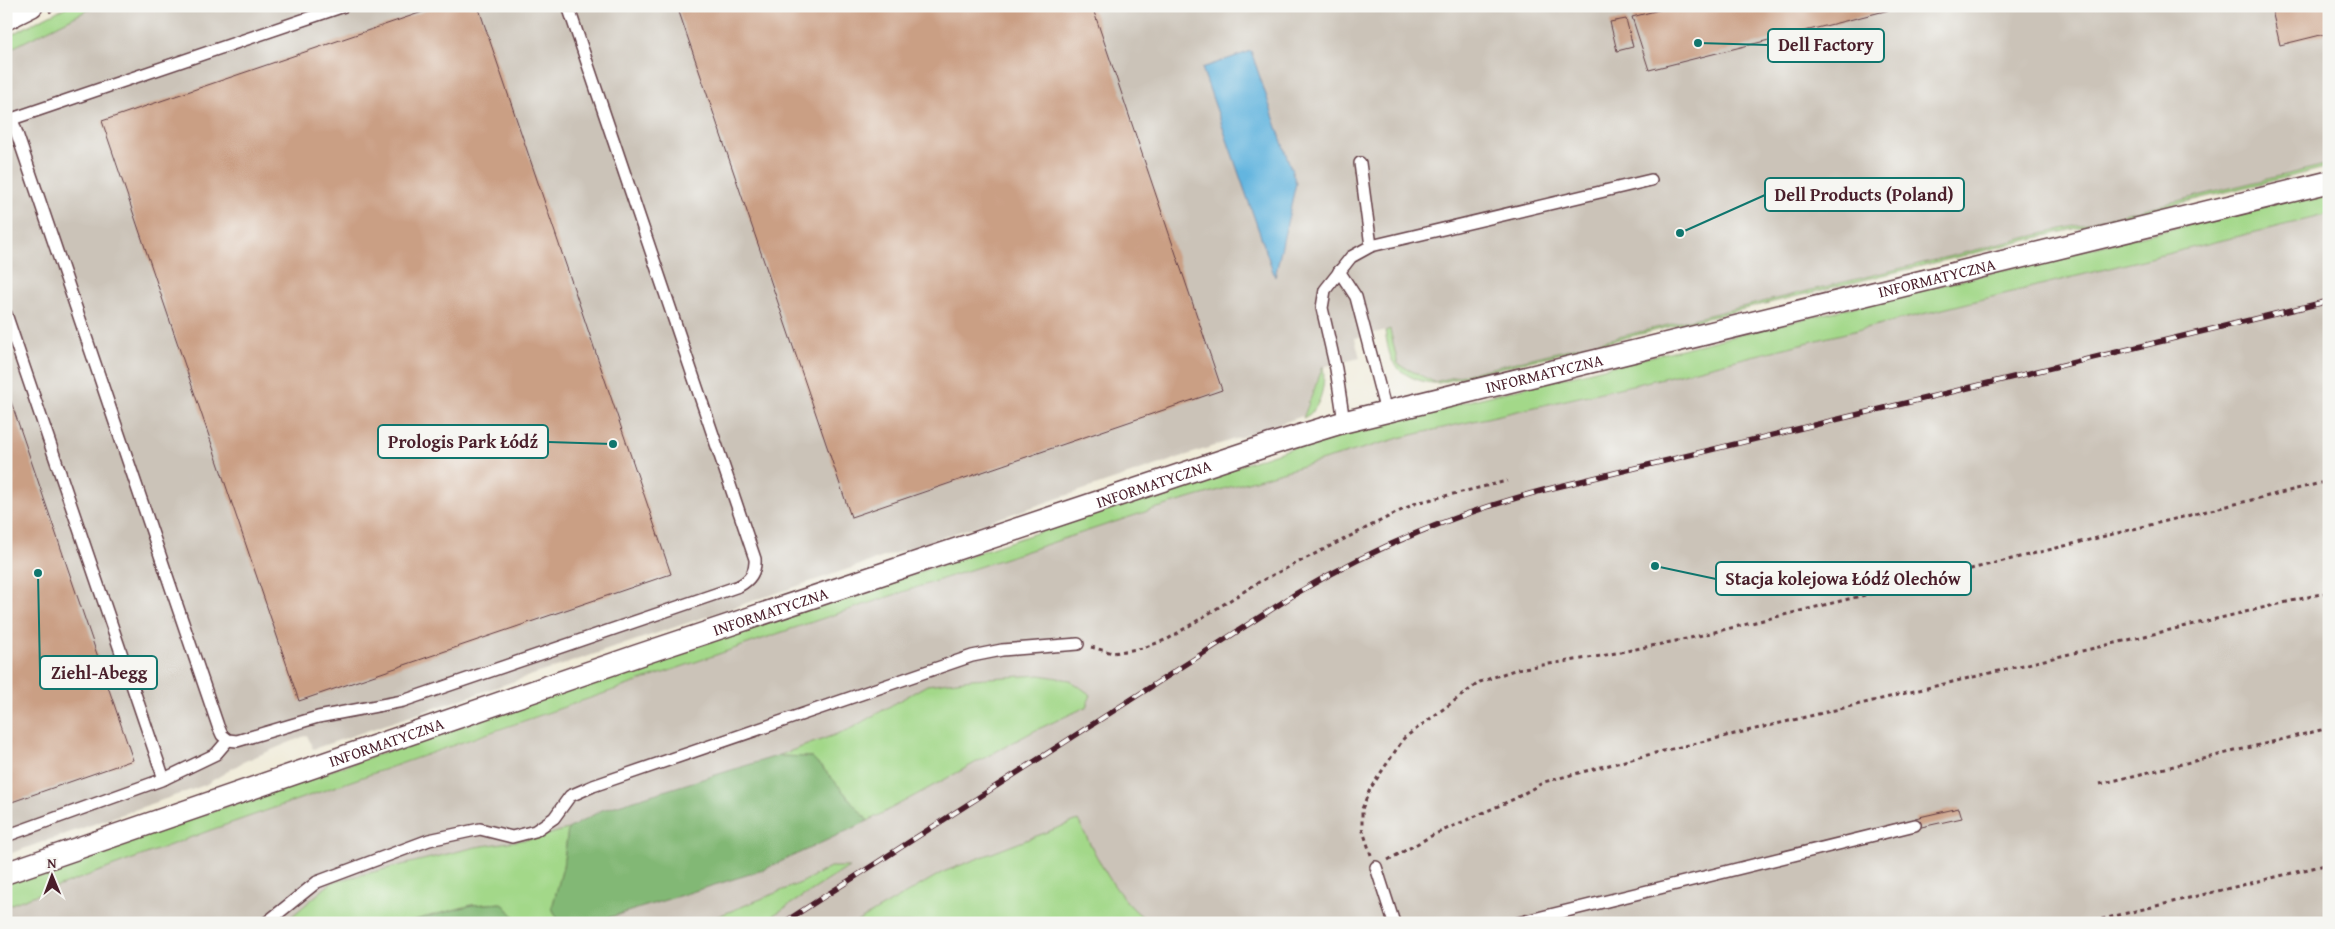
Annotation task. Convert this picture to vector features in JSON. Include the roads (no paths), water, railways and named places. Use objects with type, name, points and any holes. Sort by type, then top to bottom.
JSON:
[{"type":"street","points":[[6,19],[32,6]]},
{"type":"street","name":"INFORMATYCZNA","points":[[6,872],[648,652],[1272,444],[1344,422],[2329,182]]},
{"type":"lane","points":[[344,6],[9,120],[218,726],[222,735],[228,740],[249,740],[318,718],[403,701],[739,586],[753,574],[755,559],[568,6]]},
{"type":"lane","points":[[1360,163],[1371,246]]},
{"type":"lane","points":[[1344,422],[1336,369],[1322,308],[1325,290],[1351,257],[1371,246],[1651,180]]},
{"type":"lane","points":[[1339,272],[1356,297],[1386,412]]},
{"type":"lane","points":[[6,314],[164,780]]},
{"type":"lane","points":[[266,923],[317,882],[429,840],[480,829],[512,837],[535,831],[554,818],[570,796],[593,786],[972,656],[1002,650],[1078,644]]},
{"type":"lane","points":[[6,836],[164,780],[216,754],[228,740]]},
{"type":"lane","points":[[1518,923],[1915,825]]},
{"type":"lane","points":[[1376,867],[1394,923]]},
{"type":"water","points":[[1251,51],[1296,183],[1275,277],[1202,68]]},
{"type":"railway","points":[[783,923],[1297,593],[1357,560],[1417,533],[1511,499],[1544,490],[2329,301]]},
{"type":"place","name":"Dell Factory","points":[[1698,43]]},
{"type":"place","name":"Dell Products (Poland)","points":[[1680,233]]},
{"type":"place","name":"Prologis Park Łódź","points":[[613,444]]},
{"type":"place","name":"Stacja kolejowa Łódź Olechów","points":[[1655,566]]},
{"type":"place","name":"Ziehl-Abegg","points":[[38,573]]}]
